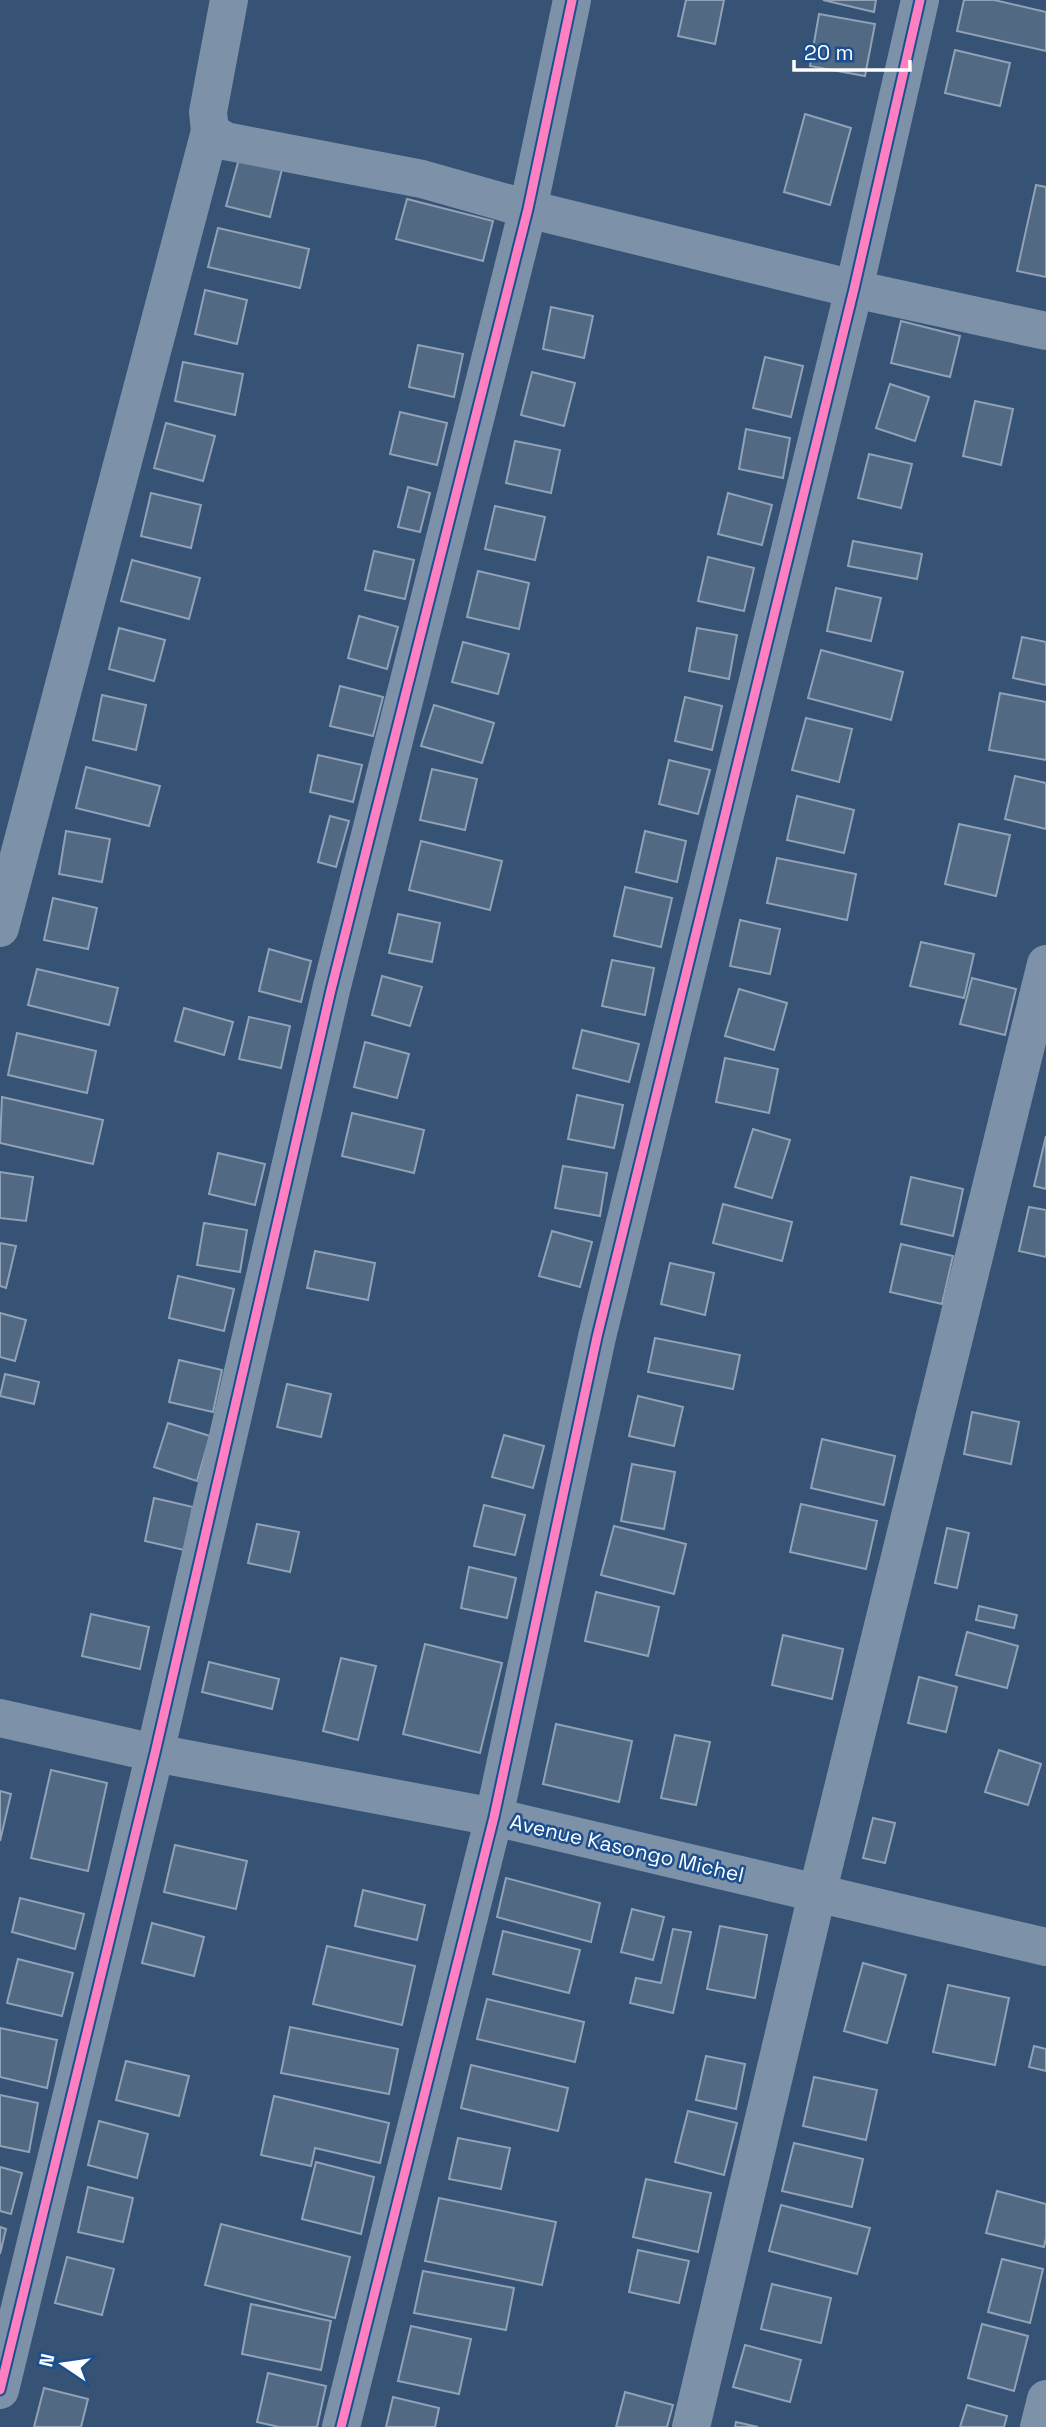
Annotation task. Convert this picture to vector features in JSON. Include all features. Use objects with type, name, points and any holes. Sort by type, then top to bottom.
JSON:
[{"type":"street","points":[[0,928],[210,131],[208,112],[229,0]]},
{"type":"street","points":[[0,2390],[155,1753],[331,990],[528,209],[572,0]]},
{"type":"street","points":[[341,2427],[494,1817],[597,1337],[854,289],[920,0]]},
{"type":"street","points":[[210,131],[225,141],[422,179],[528,209],[854,289],[1046,331]]},
{"type":"street","points":[[691,2427],[817,1894],[1046,964]]},
{"type":"street","name":"Avenue Kasongo Michel","points":[[0,1718],[155,1753],[494,1817],[1046,1947]]},
{"type":"street","points":[[1039,2427],[1046,2399]]},
{"type":"building","points":[[686,0],[724,0],[715,44],[678,36]]},
{"type":"building","points":[[823,0],[876,0],[874,12]]},
{"type":"building","points":[[964,0],[994,0],[1046,12],[1046,51],[957,31]]},
{"type":"building","points":[[819,14],[875,24],[865,76],[810,66]]},
{"type":"building","points":[[955,50],[1010,63],[1000,106],[945,93]]},
{"type":"building","points":[[805,114],[851,128],[830,205],[784,192]]},
{"type":"building","points":[[239,159],[282,169],[270,217],[226,206]]},
{"type":"building","points":[[1036,185],[1046,187],[1046,277],[1017,271]]},
{"type":"building","points":[[407,199],[493,221],[483,261],[396,239]]},
{"type":"building","points":[[218,228],[309,249],[300,288],[208,267]]},
{"type":"building","points":[[205,290],[247,300],[237,344],[195,334]]},
{"type":"building","points":[[551,307],[593,316],[584,358],[543,349]]},
{"type":"building","points":[[901,321],[960,336],[950,377],[891,363]]},
{"type":"building","points":[[418,345],[463,354],[454,397],[409,387]]},
{"type":"building","points":[[765,357],[803,366],[791,417],[753,408]]},
{"type":"building","points":[[183,362],[243,374],[235,415],[175,401]]},
{"type":"building","points":[[532,372],[575,383],[564,426],[521,415]]},
{"type":"building","points":[[890,384],[929,397],[915,441],[876,428]]},
{"type":"building","points":[[975,401],[1013,409],[1001,465],[963,456]]},
{"type":"building","points":[[400,412],[447,423],[437,465],[390,454]]},
{"type":"building","points":[[166,423],[215,436],[203,481],[154,468]]},
{"type":"building","points":[[746,429],[790,438],[783,478],[739,469]]},
{"type":"building","points":[[515,441],[560,450],[551,493],[506,483]]},
{"type":"building","points":[[869,454],[912,464],[901,508],[858,498]]},
{"type":"building","points":[[408,487],[430,493],[420,532],[398,527]]},
{"type":"building","points":[[151,493],[201,505],[191,548],[141,536]]},
{"type":"building","points":[[728,493],[772,505],[762,545],[718,534]]},
{"type":"building","points":[[495,506],[545,517],[535,560],[485,549]]},
{"type":"building","points":[[853,541],[922,554],[917,579],[848,566]]},
{"type":"building","points":[[374,551],[414,560],[405,599],[365,590]]},
{"type":"building","points":[[708,557],[754,568],[744,611],[698,601]]},
{"type":"building","points":[[132,560],[200,578],[189,619],[121,601]]},
{"type":"building","points":[[478,571],[529,583],[519,629],[467,617]]},
{"type":"building","points":[[836,588],[881,598],[871,641],[827,631]]},
{"type":"building","points":[[359,616],[398,627],[387,669],[348,658]]},
{"type":"building","points":[[119,628],[165,640],[154,681],[109,669]]},
{"type":"building","points":[[697,628],[737,635],[729,679],[689,671]]},
{"type":"building","points":[[1022,637],[1046,642],[1046,685],[1013,678]]},
{"type":"building","points":[[463,642],[509,654],[498,694],[452,682]]},
{"type":"building","points":[[821,650],[903,672],[891,720],[808,698]]},
{"type":"building","points":[[340,686],[383,697],[373,736],[330,726]]},
{"type":"building","points":[[1000,693],[1046,702],[1046,760],[989,750]]},
{"type":"building","points":[[102,695],[146,705],[136,750],[93,740]]},
{"type":"building","points":[[685,697],[722,706],[712,750],[675,741]]},
{"type":"building","points":[[434,705],[494,723],[482,763],[421,746]]},
{"type":"building","points":[[806,718],[852,729],[839,782],[792,770]]},
{"type":"building","points":[[318,755],[362,765],[353,802],[310,792]]},
{"type":"building","points":[[669,760],[710,770],[698,814],[659,804]]},
{"type":"building","points":[[86,767],[160,786],[149,826],[76,808]]},
{"type":"building","points":[[432,769],[477,779],[465,830],[420,820]]},
{"type":"building","points":[[1015,776],[1046,783],[1046,829],[1005,819]]},
{"type":"building","points":[[797,796],[854,810],[844,853],[787,840]]},
{"type":"building","points":[[330,816],[349,821],[336,867],[318,862]]},
{"type":"building","points":[[959,824],[1010,835],[996,896],[945,884]]},
{"type":"building","points":[[66,831],[110,839],[102,882],[59,874]]},
{"type":"building","points":[[645,831],[686,841],[677,882],[636,872]]},
{"type":"building","points":[[421,841],[502,861],[490,910],[409,890]]},
{"type":"building","points":[[777,858],[856,874],[847,920],[767,903]]},
{"type":"building","points":[[625,887],[672,898],[661,947],[614,936]]},
{"type":"building","points":[[53,898],[97,908],[88,949],[44,940]]},
{"type":"building","points":[[398,914],[440,923],[432,962],[389,953]]},
{"type":"building","points":[[740,920],[780,929],[770,974],[730,966]]},
{"type":"building","points":[[921,942],[974,954],[964,998],[910,986]]},
{"type":"building","points":[[269,949],[311,961],[301,1002],[259,991]]},
{"type":"building","points":[[612,960],[654,968],[645,1015],[602,1006]]},
{"type":"building","points":[[37,969],[118,988],[109,1025],[28,1005]]},
{"type":"building","points":[[382,976],[422,987],[410,1026],[372,1015]]},
{"type":"building","points":[[972,978],[1016,989],[1005,1035],[960,1024]]},
{"type":"building","points":[[739,989],[787,1003],[774,1050],[725,1036]]},
{"type":"building","points":[[184,1008],[233,1022],[224,1055],[175,1041]]},
{"type":"building","points":[[249,1017],[290,1026],[281,1068],[239,1059]]},
{"type":"building","points":[[582,1030],[639,1044],[629,1082],[573,1068]]},
{"type":"building","points":[[17,1033],[96,1051],[87,1093],[8,1075]]},
{"type":"building","points":[[365,1042],[409,1054],[397,1098],[354,1087]]},
{"type":"building","points":[[725,1058],[778,1069],[769,1113],[716,1102]]},
{"type":"building","points":[[577,1095],[623,1105],[614,1148],[568,1139]]},
{"type":"building","points":[[2,1097],[103,1120],[93,1164],[0,1143]]},
{"type":"building","points":[[352,1113],[424,1130],[414,1173],[342,1156]]},
{"type":"building","points":[[753,1129],[790,1140],[772,1198],[735,1187]]},
{"type":"building","points":[[1046,1136],[1046,1189],[1034,1186]]},
{"type":"building","points":[[218,1153],[265,1164],[255,1205],[209,1194]]},
{"type":"building","points":[[563,1166],[607,1173],[600,1216],[555,1208]]},
{"type":"building","points":[[0,1172],[33,1177],[26,1221],[0,1218]]},
{"type":"building","points":[[911,1177],[963,1189],[953,1236],[901,1224]]},
{"type":"building","points":[[723,1204],[792,1222],[782,1261],[713,1243]]},
{"type":"building","points":[[1029,1207],[1046,1210],[1046,1257],[1019,1251]]},
{"type":"building","points":[[204,1223],[247,1230],[240,1272],[197,1265]]},
{"type":"building","points":[[552,1231],[592,1242],[580,1287],[539,1276]]},
{"type":"building","points":[[0,1243],[16,1246],[6,1288],[0,1286]]},
{"type":"building","points":[[901,1244],[953,1256],[942,1304],[890,1292]]},
{"type":"building","points":[[315,1251],[375,1263],[368,1300],[307,1288]]},
{"type":"building","points":[[670,1263],[714,1273],[705,1315],[661,1304]]},
{"type":"building","points":[[178,1276],[234,1289],[224,1331],[169,1318]]},
{"type":"building","points":[[0,1313],[26,1320],[15,1361],[0,1357]]},
{"type":"building","points":[[655,1338],[740,1355],[733,1389],[648,1372]]},
{"type":"building","points":[[179,1360],[222,1370],[213,1412],[169,1402]]},
{"type":"building","points":[[5,1374],[39,1382],[34,1404],[0,1396]]},
{"type":"building","points":[[287,1384],[331,1394],[321,1437],[277,1427]]},
{"type":"building","points":[[638,1396],[683,1407],[674,1446],[629,1436]]},
{"type":"building","points":[[972,1412],[1019,1422],[1011,1464],[964,1454]]},
{"type":"building","points":[[168,1423],[210,1436],[197,1481],[154,1467]]},
{"type":"building","points":[[504,1435],[544,1446],[533,1488],[492,1477]]},
{"type":"building","points":[[822,1439],[895,1456],[884,1505],[811,1488]]},
{"type":"building","points":[[632,1464],[675,1472],[664,1529],[621,1521]]},
{"type":"building","points":[[154,1498],[193,1507],[184,1550],[145,1541]]},
{"type":"building","points":[[801,1504],[877,1521],[866,1569],[790,1552]]},
{"type":"building","points":[[484,1505],[525,1515],[515,1555],[474,1546]]},
{"type":"building","points":[[257,1524],[299,1532],[290,1572],[248,1563]]},
{"type":"building","points":[[614,1526],[686,1544],[674,1594],[601,1575]]},
{"type":"building","points":[[947,1528],[969,1533],[957,1588],[935,1583]]},
{"type":"building","points":[[469,1567],[516,1578],[507,1618],[461,1608]]},
{"type":"building","points":[[596,1592],[659,1607],[648,1656],[585,1641]]},
{"type":"building","points":[[979,1606],[1017,1615],[1014,1628],[976,1620]]},
{"type":"building","points":[[91,1614],[149,1627],[140,1669],[82,1656]]},
{"type":"building","points":[[967,1632],[1018,1646],[1007,1688],[956,1675]]},
{"type":"building","points":[[783,1635],[843,1649],[832,1699],[772,1685]]},
{"type":"building","points":[[425,1644],[502,1663],[480,1753],[403,1734]]},
{"type":"building","points":[[341,1658],[376,1666],[358,1740],[323,1731]]},
{"type":"building","points":[[209,1662],[279,1679],[272,1709],[202,1692]]},
{"type":"building","points":[[919,1677],[957,1687],[946,1732],[908,1723]]},
{"type":"building","points":[[556,1724],[632,1741],[619,1802],[543,1784]]},
{"type":"building","points":[[675,1735],[710,1742],[696,1805],[661,1798]]},
{"type":"building","points":[[999,1750],[1041,1764],[1028,1805],[985,1792]]},
{"type":"building","points":[[51,1770],[107,1783],[88,1871],[31,1858]]},
{"type":"building","points":[[0,1791],[11,1794],[0,1841]]},
{"type":"building","points":[[873,1818],[895,1823],[885,1863],[863,1858]]},
{"type":"building","points":[[175,1845],[247,1861],[236,1909],[164,1892]]},
{"type":"building","points":[[506,1878],[600,1903],[591,1942],[497,1917]]},
{"type":"building","points":[[363,1890],[425,1905],[417,1940],[355,1926]]},
{"type":"building","points":[[20,1898],[84,1914],[75,1949],[12,1932]]},
{"type":"building","points":[[632,1909],[664,1917],[653,1960],[621,1952]]},
{"type":"building","points":[[152,1923],[204,1937],[194,1976],[142,1963]]},
{"type":"building","points":[[720,1926],[767,1935],[755,1998],[707,1989]]},
{"type":"building","points":[[673,1929],[691,1932],[673,2013],[630,2003],[636,1978],[661,1983]]},
{"type":"building","points":[[503,1931],[580,1950],[569,1993],[493,1974]]},
{"type":"building","points":[[327,1946],[415,1966],[402,2025],[313,2004]]},
{"type":"building","points":[[18,1959],[73,1973],[62,2016],[7,2003]]},
{"type":"building","points":[[863,1963],[906,1975],[887,2043],[844,2031]]},
{"type":"building","points":[[948,1985],[1009,1998],[995,2065],[933,2052]]},
{"type":"building","points":[[487,1999],[584,2022],[575,2062],[477,2039]]},
{"type":"building","points":[[290,2027],[398,2049],[389,2094],[281,2073]]},
{"type":"building","points":[[0,2028],[57,2040],[47,2088],[0,2077]]},
{"type":"building","points":[[1034,2046],[1046,2049],[1046,2071],[1029,2067]]},
{"type":"building","points":[[706,2056],[745,2064],[736,2109],[696,2100]]},
{"type":"building","points":[[126,2061],[189,2076],[179,2116],[116,2100]]},
{"type":"building","points":[[471,2065],[568,2088],[558,2131],[461,2108]]},
{"type":"building","points":[[814,2077],[877,2090],[866,2140],[803,2126]]},
{"type":"building","points":[[0,2095],[38,2103],[29,2152],[0,2146]]},
{"type":"building","points":[[274,2096],[389,2123],[380,2163],[315,2148],[311,2166],[261,2155]]},
{"type":"building","points":[[688,2111],[737,2123],[724,2175],[675,2162]]},
{"type":"building","points":[[99,2121],[148,2134],[137,2178],[88,2165]]},
{"type":"building","points":[[458,2138],[510,2148],[501,2189],[449,2179]]},
{"type":"building","points":[[794,2143],[863,2159],[852,2207],[782,2191]]},
{"type":"building","points":[[316,2162],[374,2177],[361,2234],[302,2219]]},
{"type":"building","points":[[0,2167],[22,2173],[11,2214],[0,2211]]},
{"type":"building","points":[[646,2179],[711,2193],[698,2252],[633,2237]]},
{"type":"building","points":[[88,2187],[133,2198],[123,2242],[78,2232]]},
{"type":"building","points":[[997,2191],[1046,2204],[1044,2247],[986,2233]]},
{"type":"building","points":[[439,2198],[556,2222],[542,2285],[425,2261]]},
{"type":"building","points":[[781,2205],[870,2228],[857,2274],[769,2251]]},
{"type":"building","points":[[221,2224],[350,2257],[335,2318],[205,2285]]},
{"type":"building","points":[[0,2227],[6,2229],[0,2254]]},
{"type":"building","points":[[638,2250],[689,2261],[679,2303],[629,2292]]},
{"type":"building","points":[[67,2257],[114,2269],[102,2315],[55,2303]]},
{"type":"building","points":[[1002,2259],[1043,2269],[1030,2323],[988,2312]]},
{"type":"building","points":[[423,2271],[514,2288],[506,2330],[414,2313]]},
{"type":"building","points":[[772,2284],[831,2298],[821,2343],[761,2329]]},
{"type":"building","points":[[251,2304],[331,2321],[321,2370],[242,2354]]},
{"type":"building","points":[[982,2324],[1028,2336],[1014,2391],[968,2378]]},
{"type":"building","points":[[411,2326],[471,2339],[459,2394],[398,2381]]},
{"type":"building","points":[[745,2345],[801,2360],[790,2402],[733,2387]]},
{"type":"building","points":[[268,2373],[326,2386],[317,2427],[279,2427],[257,2422]]},
{"type":"building","points":[[44,2388],[88,2399],[81,2427],[34,2427]]},
{"type":"building","points":[[625,2392],[673,2405],[667,2427],[616,2427]]},
{"type":"building","points":[[393,2397],[439,2408],[435,2427],[386,2427]]},
{"type":"building","points":[[967,2405],[1007,2416],[1004,2427],[960,2427]]},
{"type":"building","points":[[736,2422],[758,2427],[735,2427]]},
{"type":"cycle path","points":[[0,2390],[155,1753],[331,990],[528,209],[572,0]]},
{"type":"cycle path","points":[[341,2427],[494,1817],[597,1337],[854,289],[920,0]]}]
